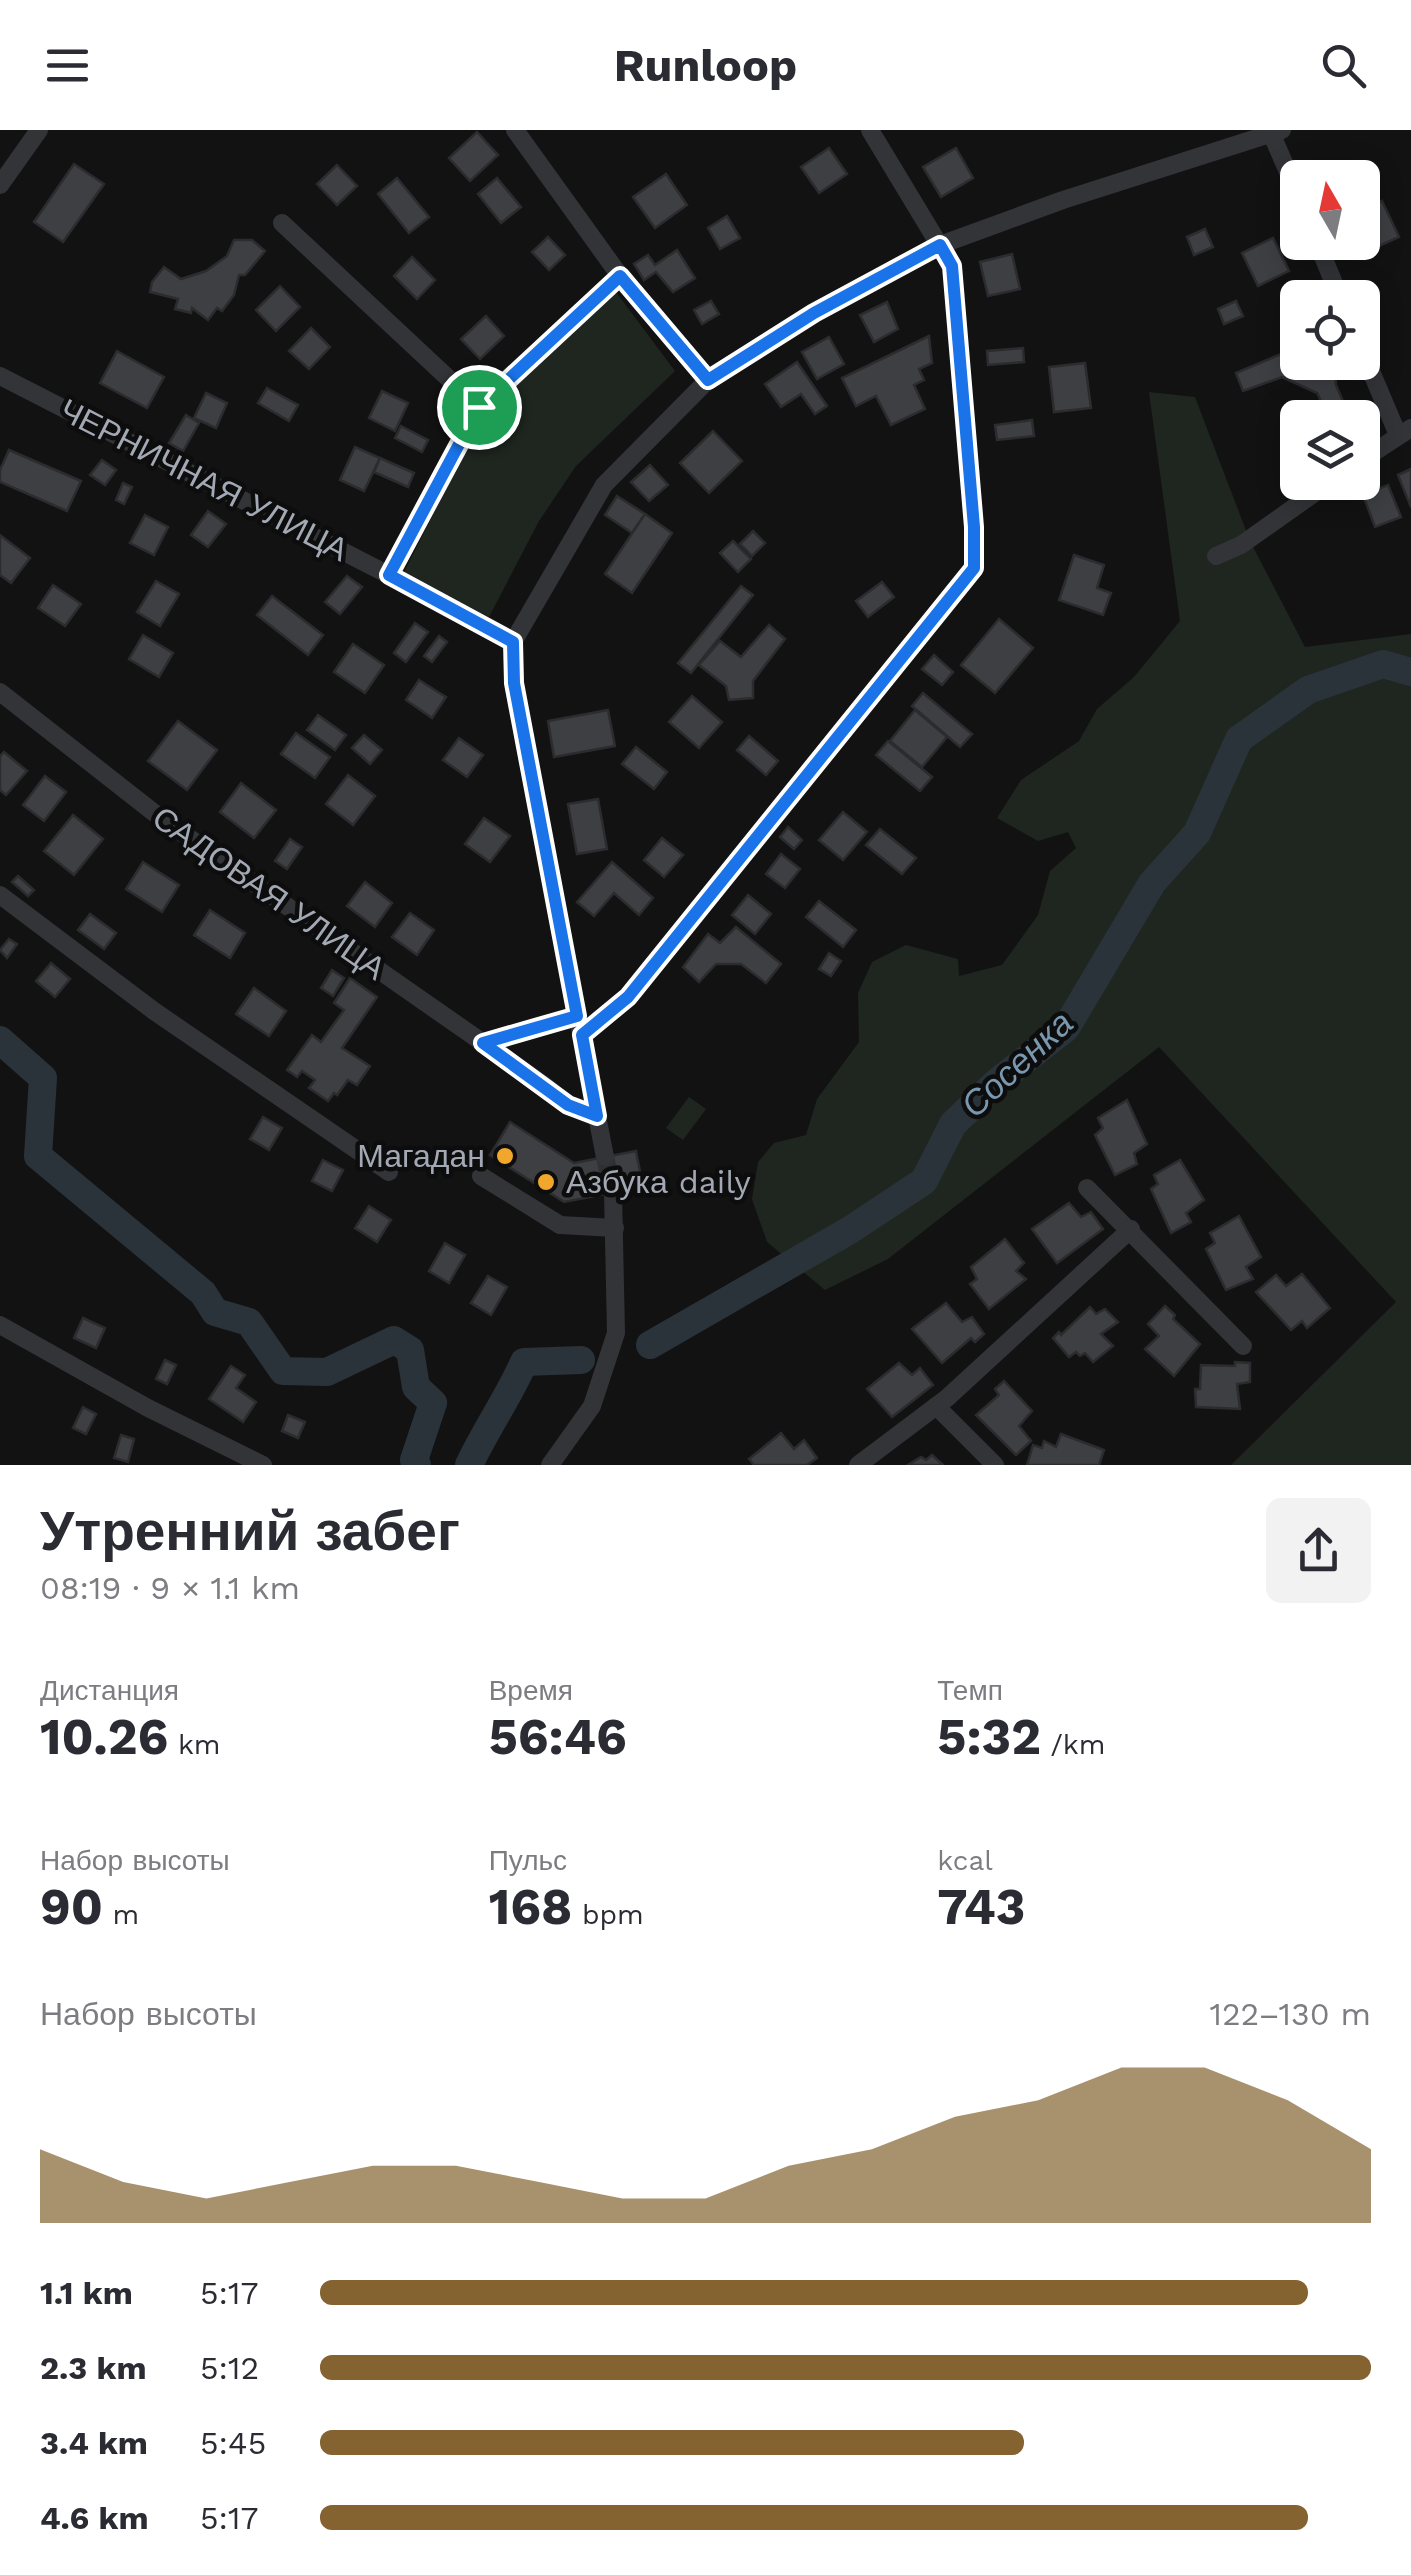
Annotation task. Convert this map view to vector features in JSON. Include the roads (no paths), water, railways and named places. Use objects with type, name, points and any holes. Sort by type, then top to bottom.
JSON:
[{"type":"street","points":[[0,185],[39,130]]},
{"type":"street","points":[[515,130],[620,276],[708,380]]},
{"type":"street","points":[[483,1043],[579,1026],[628,997],[974,568],[952,266],[870,130]]},
{"type":"street","points":[[606,1157],[514,683],[513,642],[604,484],[708,380],[814,313],[940,245],[1063,200],[1277,132],[1286,160]]},
{"type":"street","points":[[282,223],[479,407]]},
{"type":"street","points":[[389,575],[479,407],[620,276]]},
{"type":"street","name":"ЧЕРНИЧНАЯ УЛИЦА","points":[[0,376],[513,642]]},
{"type":"street","points":[[1378,380],[1405,431],[1380,448]]},
{"type":"street","points":[[1216,556],[1241,546],[1305,500]]},
{"type":"street","name":"САДОВАЯ УЛИЦА","points":[[0,692],[162,819],[568,1105],[597,1116]]},
{"type":"street","points":[[0,895],[154,1012],[390,1172]]},
{"type":"street","points":[[481,1176],[560,1226],[615,1228]]},
{"type":"street","points":[[1086,1188],[1131,1229],[1243,1346]]},
{"type":"street","points":[[550,1465],[592,1406],[616,1333],[613,1193]]},
{"type":"street","points":[[858,1465],[936,1406],[1131,1229]]},
{"type":"street","points":[[0,1325],[148,1408],[263,1465]]},
{"type":"street","points":[[936,1406],[995,1465]]},
{"type":"waterway","name":"Сосенка","points":[[650,1345],[850,1230],[924,1181],[953,1124],[997,1082],[1066,1028],[1152,883],[1197,833],[1239,739],[1308,690],[1383,664],[1411,672]]},
{"type":"waterway","points":[[0,1040],[43,1078],[38,1156],[203,1293],[215,1312],[249,1322],[283,1371],[327,1372],[394,1340],[410,1350],[416,1387],[433,1403],[414,1460],[417,1465]]},
{"type":"waterway","name":"Сосенка","points":[[469,1465],[524,1362],[581,1360]]},
{"type":"tunnel","points":[[605,1157],[613,1193]]},
{"type":"place","name":"Магадан","points":[[505,1156]]},
{"type":"place","name":"Азбука daily","points":[[546,1182]]}]
